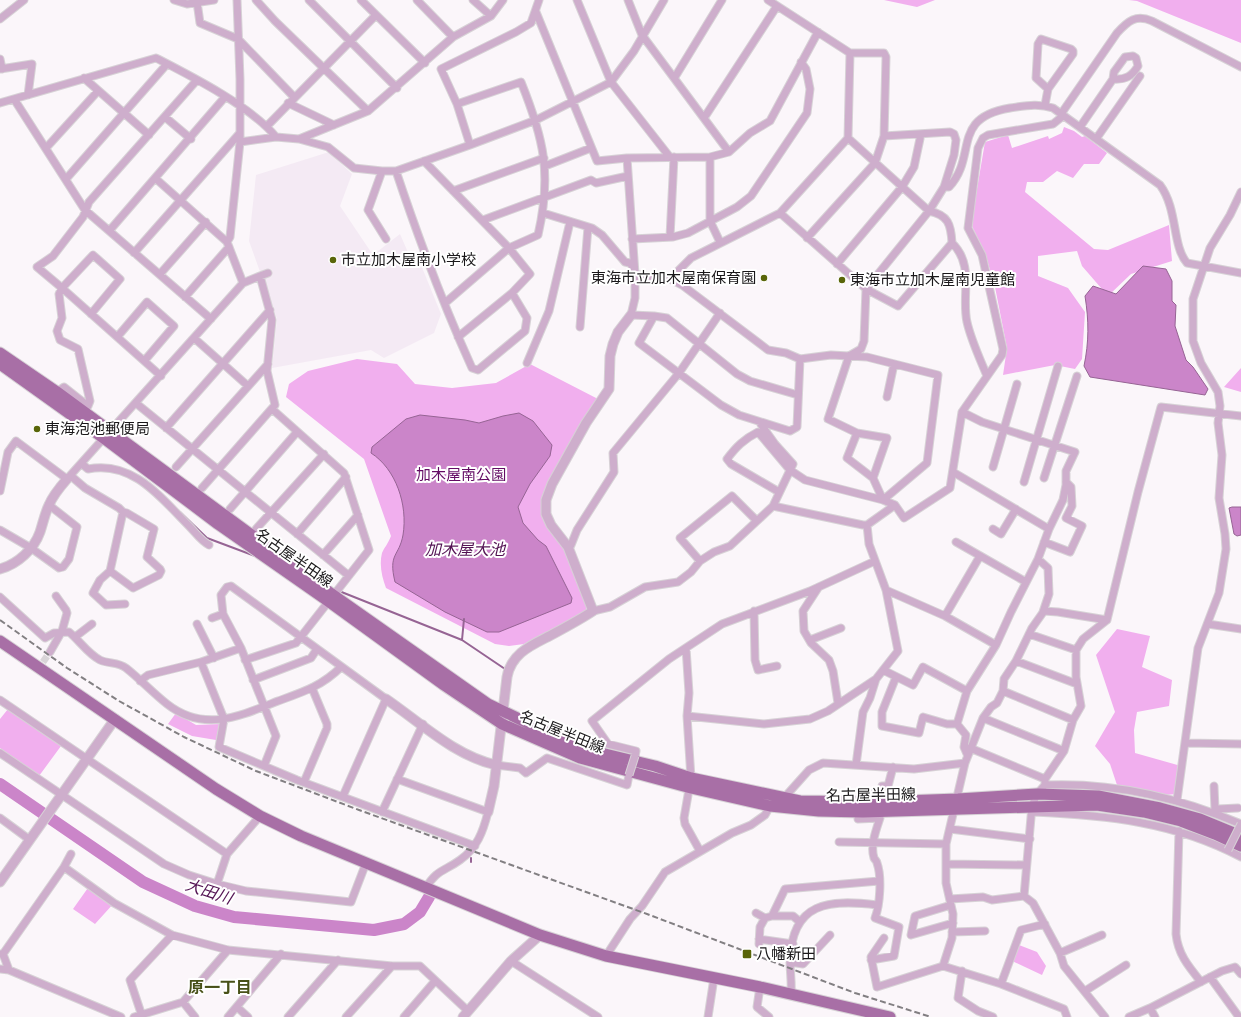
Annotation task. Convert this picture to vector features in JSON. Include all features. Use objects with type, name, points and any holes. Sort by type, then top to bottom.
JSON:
[{"type":"main road","name":"名古屋半田線","points":[[0,353],[57,392],[218,524],[488,704],[580,748],[655,766],[691,783],[770,806],[819,811],[859,812],[956,804],[1037,794],[1098,796],[1160,808],[1200,819],[1241,836]]},
{"type":"main road","name":"名古屋半田線","points":[[0,364],[108,435]]},
{"type":"main road","name":"名古屋半田線","points":[[331,598],[444,685],[502,724],[580,758],[691,783],[783,799],[819,802],[956,804],[1032,809],[1097,805],[1144,812],[1181,822],[1215,834],[1241,846]]},
{"type":"main road","points":[[0,641],[41,665],[115,719],[216,789],[260,816],[301,836],[540,935],[606,956],[760,987],[890,1017]]},
{"type":"street","points":[[0,20],[24,0]]},
{"type":"street","points":[[178,1],[187,4],[214,0]]},
{"type":"street","points":[[185,297],[228,244],[230,237],[240,142],[237,0]]},
{"type":"street","points":[[256,0],[275,21],[368,111]]},
{"type":"street","points":[[309,0],[396,88]]},
{"type":"street","points":[[361,0],[425,63]]},
{"type":"street","points":[[417,0],[454,37]]},
{"type":"street","points":[[473,0],[491,16]]},
{"type":"street","points":[[299,139],[368,111],[454,37],[491,16],[503,0]]},
{"type":"street","points":[[470,145],[457,104],[441,69],[531,23],[539,0]]},
{"type":"street","points":[[576,0],[611,82],[671,156],[670,237]]},
{"type":"street","points":[[628,0],[642,35],[729,152]]},
{"type":"street","points":[[240,142],[276,137],[299,139],[328,147],[354,168],[396,171],[536,120],[611,82],[634,51],[642,35],[664,0]]},
{"type":"street","points":[[675,78],[722,0]]},
{"type":"street","points":[[768,0],[850,53],[884,53],[886,57],[884,136],[875,162],[807,238]]},
{"type":"street","points":[[197,2],[200,23],[238,39],[294,97]]},
{"type":"street","points":[[703,116],[706,115],[777,6]]},
{"type":"street","points":[[536,12],[597,162],[627,158],[671,156],[710,157],[729,152],[750,133],[770,121],[818,32]]},
{"type":"street","points":[[267,126],[323,67],[376,15]]},
{"type":"street","points":[[779,492],[731,464],[727,459],[736,447],[747,437],[758,432],[790,470],[805,480],[883,500],[895,505],[904,518],[950,488],[962,412],[987,376],[1003,349],[982,254],[968,228],[978,148],[983,138],[988,135],[1053,124],[1062,115],[1116,33],[1135,18],[1144,18],[1152,21],[1241,67]]},
{"type":"street","points":[[1045,105],[1048,88],[1069,60],[1073,52],[1071,49],[1041,39],[1038,44],[1036,78],[1048,88]]},
{"type":"street","points":[[670,279],[691,258],[780,213],[848,138],[850,53]]},
{"type":"street","points":[[0,103],[156,58],[226,97],[267,126],[276,137]]},
{"type":"street","points":[[0,60],[1,69],[32,64],[28,95]]},
{"type":"street","points":[[632,240],[670,237],[688,233],[737,207],[751,196],[807,113],[810,89],[806,69],[801,62]]},
{"type":"street","points":[[66,179],[122,113],[167,64]]},
{"type":"street","points":[[1096,139],[1140,76]]},
{"type":"street","points":[[84,78],[122,113],[149,135]]},
{"type":"street","points":[[1080,127],[1113,79]]},
{"type":"street","points":[[161,376],[118,336],[38,267],[54,256],[83,217],[89,202],[197,80]]},
{"type":"street","points":[[445,303],[509,248],[538,235],[545,196],[544,162],[536,120],[521,82],[457,104]]},
{"type":"street","points":[[46,148],[98,91]]},
{"type":"street","points":[[110,230],[191,139],[226,97]]},
{"type":"street","points":[[14,99],[85,210],[110,230],[211,319]]},
{"type":"street","points":[[288,103],[334,125]]},
{"type":"street","points":[[944,187],[949,187],[955,181],[968,138],[975,124],[980,119],[996,111],[1033,105],[1045,105],[1053,108],[1160,185],[1169,201],[1183,260],[1192,266],[1202,266],[1241,273]]},
{"type":"street","points":[[165,117],[191,139]]},
{"type":"street","points":[[873,478],[887,438],[857,433],[828,419],[849,356],[860,349],[864,341],[866,289],[929,211],[944,187],[953,161],[956,140],[954,134],[950,132],[884,136]]},
{"type":"street","points":[[134,252],[239,134]]},
{"type":"street","points":[[837,264],[902,187],[914,167],[921,134]]},
{"type":"street","points":[[848,138],[929,211],[940,214],[951,227],[952,242],[962,258],[967,284],[967,321],[987,376]]},
{"type":"street","points":[[453,191],[592,148]]},
{"type":"street","points":[[710,157],[710,221],[720,242]]},
{"type":"street","points":[[593,611],[568,547],[551,524],[546,514],[546,500],[552,484],[586,423],[609,389],[610,356],[613,344],[618,332],[631,315],[635,298],[635,272],[627,158]]},
{"type":"street","points":[[424,161],[483,220],[509,248],[530,274],[512,293],[458,337]]},
{"type":"street","points":[[382,171],[368,210],[386,239]]},
{"type":"street","points":[[396,171],[412,218],[458,337],[472,368],[478,370],[525,331],[528,318],[512,293]]},
{"type":"street","points":[[483,220],[591,180],[596,184],[628,176]]},
{"type":"street","points":[[155,178],[206,222],[228,244],[243,283]]},
{"type":"street","points":[[1177,800],[1198,648],[1219,593],[1226,549],[1225,534],[1218,498],[1222,455],[1218,423],[1220,413],[1218,392],[1201,363],[1193,341],[1193,299],[1202,266],[1210,248],[1241,192]]},
{"type":"street","points":[[543,213],[588,227],[602,235],[625,262],[630,263],[635,272],[670,279],[690,290],[768,350],[800,359],[831,355],[867,357],[938,375],[927,463],[883,500]]},
{"type":"street","points":[[780,213],[866,289],[898,306],[952,242]]},
{"type":"street","points":[[160,274],[206,222]]},
{"type":"street","points":[[527,363],[549,311],[570,222]]},
{"type":"street","points":[[580,327],[588,227]]},
{"type":"street","points":[[57,392],[64,387],[88,406],[90,401],[78,349],[60,340],[57,331],[62,318],[59,294],[62,288],[93,255],[120,279],[91,314]]},
{"type":"street","points":[[0,569],[13,563],[30,548],[40,533],[49,505],[56,493],[137,404],[243,283],[268,273]]},
{"type":"street","points":[[202,488],[275,405],[267,370],[272,320],[260,276]]},
{"type":"street","points":[[118,336],[147,302],[174,326],[145,360]]},
{"type":"street","points":[[166,428],[270,310]]},
{"type":"street","points":[[568,547],[571,545],[577,530],[614,472],[613,453],[679,373],[720,313]]},
{"type":"street","points":[[631,315],[668,318],[737,374],[750,381],[798,395]]},
{"type":"street","points":[[654,316],[639,343],[721,405],[739,415],[760,423],[790,431],[797,427],[800,359]]},
{"type":"street","points":[[194,338],[248,386]]},
{"type":"street","points":[[176,467],[268,364]]},
{"type":"street","points":[[887,397],[894,364]]},
{"type":"street","points":[[1024,482],[1058,366]]},
{"type":"street","points":[[1044,478],[1077,376]]},
{"type":"street","points":[[993,467],[1017,384]]},
{"type":"street","points":[[137,404],[348,576]]},
{"type":"street","points":[[1024,896],[1032,809],[1037,794],[1064,751],[1074,720],[1081,706],[1074,658],[1076,650],[1083,639],[1107,620],[1160,409],[1164,406],[1241,416]]},
{"type":"street","points":[[245,660],[296,643],[369,550],[346,477],[341,469],[272,409]]},
{"type":"street","points":[[957,724],[967,690],[996,645],[1038,559],[1049,529],[1063,500],[1066,471],[1075,452],[1005,428],[982,422],[962,412]]},
{"type":"street","points":[[426,888],[436,874],[459,861],[475,846],[481,834],[488,812],[496,765],[508,672],[515,658],[527,648],[593,611],[610,606],[645,587],[678,582],[692,572],[700,561],[714,552],[730,546],[756,520],[773,506],[793,464],[775,444],[760,423]]},
{"type":"street","points":[[230,510],[297,432]]},
{"type":"street","points":[[857,433],[847,458],[873,478],[883,500]]},
{"type":"street","points":[[0,491],[8,452],[16,441],[69,478],[119,508],[123,512],[154,529],[147,557],[161,571],[159,575],[133,588],[110,571]]},
{"type":"street","points":[[256,529],[324,454]]},
{"type":"street","points":[[82,464],[88,469],[110,468],[123,471],[137,477],[209,545]]},
{"type":"street","points":[[953,472],[1049,529]]},
{"type":"street","points":[[297,534],[346,477]]},
{"type":"street","points":[[1044,542],[1070,552],[1082,526],[1066,518],[1072,506],[1071,487],[1066,482]]},
{"type":"street","points":[[700,561],[680,538],[732,496],[756,520]]},
{"type":"street","points":[[0,530],[30,548],[58,568],[63,567],[69,559],[77,528],[49,505]]},
{"type":"street","points":[[773,506],[867,525],[895,505]]},
{"type":"street","points":[[993,529],[1001,534],[1016,510]]},
{"type":"street","points":[[123,512],[110,571],[100,580],[93,593],[106,605],[125,604]]},
{"type":"street","points":[[323,555],[358,515]]},
{"type":"street","points":[[687,716],[764,724],[810,719],[828,711],[876,679],[898,651],[886,590],[869,544],[867,525]]},
{"type":"street","points":[[956,542],[1026,582]]},
{"type":"street","points":[[945,616],[980,556]]},
{"type":"street","points":[[943,966],[953,923],[951,902],[946,883],[946,844],[964,763],[983,718],[996,703],[1003,691],[1004,679],[1016,661],[1029,634],[1043,612],[1049,594],[1048,568],[1038,559]]},
{"type":"street","points":[[264,766],[276,736],[241,648],[224,614],[221,595],[227,586],[231,586],[341,667],[467,755],[496,765],[520,768],[526,773],[547,758],[627,785],[636,751],[608,744],[592,721],[669,659],[722,624],[818,588],[875,561]]},
{"type":"street","points":[[818,588],[803,611],[804,631],[810,640],[829,660],[833,671],[838,703]]},
{"type":"street","points":[[886,590],[945,616],[996,645]]},
{"type":"street","points":[[50,652],[62,631],[66,610],[56,596]]},
{"type":"street","points":[[0,597],[45,638],[54,633],[62,631],[69,632],[96,657],[125,667],[167,705],[182,714],[203,720],[224,720],[248,714],[323,683],[341,667]]},
{"type":"street","points":[[754,611],[755,660],[758,670],[777,666]]},
{"type":"street","points":[[1043,612],[1058,612],[1107,620]]},
{"type":"street","points":[[212,618],[224,614]]},
{"type":"street","points":[[75,637],[92,624]]},
{"type":"street","points":[[197,624],[214,658]]},
{"type":"street","points":[[1208,624],[1241,629]]},
{"type":"street","points":[[810,640],[841,628]]},
{"type":"street","points":[[1029,634],[1076,650]]},
{"type":"street","points":[[140,681],[148,675],[201,662],[241,648]]},
{"type":"street","points":[[686,648],[689,693],[687,716],[691,783],[684,818],[685,824],[700,851]]},
{"type":"street","points":[[253,680],[311,658],[317,649]]},
{"type":"street","points":[[1016,661],[1077,684]]},
{"type":"street","points":[[201,662],[224,720],[219,747],[304,782],[475,846]]},
{"type":"street","points":[[883,670],[912,685],[923,667],[967,690]]},
{"type":"street","points":[[896,677],[882,712],[882,726],[919,733],[924,717],[947,724],[957,724]]},
{"type":"street","points":[[856,765],[863,712],[870,698],[876,679]]},
{"type":"street","points":[[304,782],[327,728],[327,724],[312,688]]},
{"type":"street","points":[[1003,691],[1074,720]]},
{"type":"street","points":[[343,796],[386,699]]},
{"type":"street","points":[[0,700],[86,760],[227,854]]},
{"type":"street","points":[[983,718],[1064,751]]},
{"type":"street","points":[[0,882],[115,719]]},
{"type":"street","points":[[382,812],[422,724]]},
{"type":"street","points":[[957,724],[966,735],[964,747],[969,751],[1045,782],[1120,788],[1177,800],[1214,811],[1241,824],[1228,850]]},
{"type":"street","points":[[1186,743],[1241,744]]},
{"type":"street","points":[[0,753],[63,794],[164,864],[217,884],[246,891],[351,902],[366,863]]},
{"type":"street","points":[[783,799],[786,793],[814,766],[823,763],[914,769],[964,763]]},
{"type":"street","points":[[874,802],[874,793],[881,793],[882,786],[888,786],[893,767]]},
{"type":"street","points":[[397,779],[488,812]]},
{"type":"street","points":[[1214,786],[1214,811]]},
{"type":"street","points":[[606,956],[662,876],[700,851],[732,833],[750,825],[765,815],[770,806]]},
{"type":"street","points":[[1214,811],[1240,808]]},
{"type":"street","points":[[1032,809],[1145,822],[1179,831],[1228,850],[1241,857]]},
{"type":"street","points":[[859,812],[858,820],[880,818],[874,843],[874,858],[878,864],[880,889],[877,905],[878,909],[875,918],[899,927],[894,956],[871,960]]},
{"type":"street","points":[[217,884],[227,854],[260,816]]},
{"type":"street","points":[[0,818],[30,840]]},
{"type":"street","points":[[950,829],[1030,839]]},
{"type":"street","points":[[1179,831],[1176,934],[1177,947],[1201,982]]},
{"type":"street","points":[[839,842],[946,844]]},
{"type":"street","points":[[9,970],[2,954],[64,867],[71,854]]},
{"type":"street","points":[[946,864],[1026,865]]},
{"type":"street","points":[[64,867],[114,903],[172,935],[228,950],[392,966],[420,966],[466,1014],[511,961],[540,935]]},
{"type":"street","points":[[793,944],[759,942],[761,924],[769,917],[785,889],[879,881]]},
{"type":"street","points":[[953,923],[911,935],[914,916],[951,902],[983,897],[992,900],[1024,896],[1033,903],[1060,953],[1064,966],[1105,1017]]},
{"type":"street","points":[[791,994],[792,980],[790,962],[796,931],[800,922],[817,907],[852,902],[877,905]]},
{"type":"street","points":[[756,913],[769,917],[793,916],[800,922]]},
{"type":"street","points":[[1001,984],[1021,930],[1045,924]]},
{"type":"street","points":[[952,932],[986,931]]},
{"type":"street","points":[[142,1013],[130,980],[172,935]]},
{"type":"street","points":[[790,962],[803,964],[830,935]]},
{"type":"street","points":[[1060,953],[1102,935]]},
{"type":"street","points":[[884,938],[871,956],[877,987],[943,966],[1001,984],[1064,1010],[1067,1017]]},
{"type":"street","points":[[134,1017],[142,1013],[183,1002],[228,950]]},
{"type":"street","points":[[228,1017],[281,954]]},
{"type":"street","points":[[288,1017],[338,960]]},
{"type":"street","points":[[511,961],[598,1017]]},
{"type":"street","points":[[1085,991],[1126,965]]},
{"type":"street","points":[[346,1017],[392,966]]},
{"type":"street","points":[[1129,1017],[1150,1008],[1210,977],[1235,967],[1241,974]]},
{"type":"street","points":[[0,969],[9,970],[121,1017]]},
{"type":"street","points":[[962,971],[958,998],[978,1011],[993,1017]]},
{"type":"street","points":[[1210,977],[1239,1017]]},
{"type":"street","points":[[708,1017],[714,978]]},
{"type":"street","points":[[404,1017],[435,981]]},
{"type":"street","points":[[760,987],[757,1007],[769,1017]]},
{"type":"street","points":[[183,1002],[195,1017]]},
{"type":"street","points":[[237,1007],[248,1017]]},
{"type":"street","points":[[1150,1008],[1155,1017]]},
{"type":"shaded area","name":"市立加木屋南小学校","points":[[329,152],[352,174],[340,206],[373,255],[400,234],[413,264],[421,265],[441,314],[434,333],[384,358],[371,350],[272,368],[277,319],[249,241],[256,175]]},
{"type":"green space","points":[[884,0],[935,0],[917,7]]},
{"type":"green space","points":[[1129,0],[1241,0],[1241,43],[1137,1]]},
{"type":"green space","points":[[1064,127],[1074,131],[1082,137],[1085,136],[1107,153],[1099,164],[1084,164],[1073,178],[1057,171],[1043,182],[1027,182],[1025,192],[1094,249],[1108,250],[1169,225],[1172,261],[1131,274],[1108,296],[1082,266],[1077,251],[1038,256],[1038,276],[1068,288],[1085,312],[1082,359],[1075,369],[1055,365],[1003,375],[1007,348],[995,287],[985,253],[971,224],[985,142],[1008,135],[1012,148],[1048,136],[1049,139],[1062,133]]},
{"type":"green space","name":"加木屋南公園","points":[[357,359],[397,364],[415,384],[452,388],[496,383],[530,364],[598,399],[544,498],[587,604],[586,612],[524,644],[509,646],[495,644],[386,588],[381,571],[381,557],[391,536],[364,459],[286,397],[289,384],[308,371]]},
{"type":"green space","points":[[1241,368],[1241,392],[1224,387]]},
{"type":"green space","points":[[1117,629],[1150,636],[1142,667],[1172,680],[1169,706],[1137,712],[1134,730],[1135,753],[1181,766],[1177,794],[1164,795],[1117,785],[1110,764],[1095,746],[1115,712],[1096,655]]},
{"type":"green space","points":[[8,709],[61,746],[39,776],[0,748],[0,719]]},
{"type":"green space","points":[[176,713],[196,725],[221,724],[216,740],[192,736],[168,724]]},
{"type":"green space","points":[[90,885],[114,903],[95,924],[73,909]]},
{"type":"green space","points":[[1019,945],[1037,952],[1046,966],[1042,975],[1012,961]]},
{"type":"water","points":[[1143,266],[1166,269],[1172,281],[1172,301],[1176,305],[1175,326],[1186,360],[1193,367],[1208,389],[1205,395],[1090,377],[1084,366],[1088,331],[1085,296],[1093,286],[1116,294]]},
{"type":"water","name":"加木屋大池","points":[[519,413],[533,421],[552,445],[550,456],[530,484],[518,507],[523,523],[538,540],[546,546],[572,598],[571,603],[499,632],[487,632],[445,612],[395,582],[393,560],[401,542],[404,524],[402,500],[387,468],[371,453],[372,447],[406,419],[420,415],[479,423]]},
{"type":"water","points":[[1241,507],[1241,535],[1237,536],[1234,534],[1229,508]]},
{"type":"waterway","points":[[180,512],[207,538],[255,556]]},
{"type":"waterway","points":[[339,591],[462,640],[505,669]]},
{"type":"waterway","points":[[462,640],[464,619]]},
{"type":"waterway","name":"大田川","points":[[0,784],[143,882],[195,906],[234,917],[374,930],[404,924],[420,912],[429,897]]},
{"type":"tunnel","points":[[43,662],[50,652]]},
{"type":"railway","points":[[0,620],[67,668],[119,701],[184,737],[256,771],[359,810],[647,914],[855,993],[931,1017]]},
{"type":"place","name":"市立加木屋南小学校","points":[[333,260]]},
{"type":"place","name":"東海市立加木屋南保育園","points":[[764,278]]},
{"type":"place","name":"東海市立加木屋南児童館","points":[[842,280]]},
{"type":"place","name":"東海泡池郵便局","points":[[37,429]]},
{"type":"place","name":"八幡新田","points":[[747,954]]},
{"type":"district","name":"原一丁目","points":[[220,987]]}]
